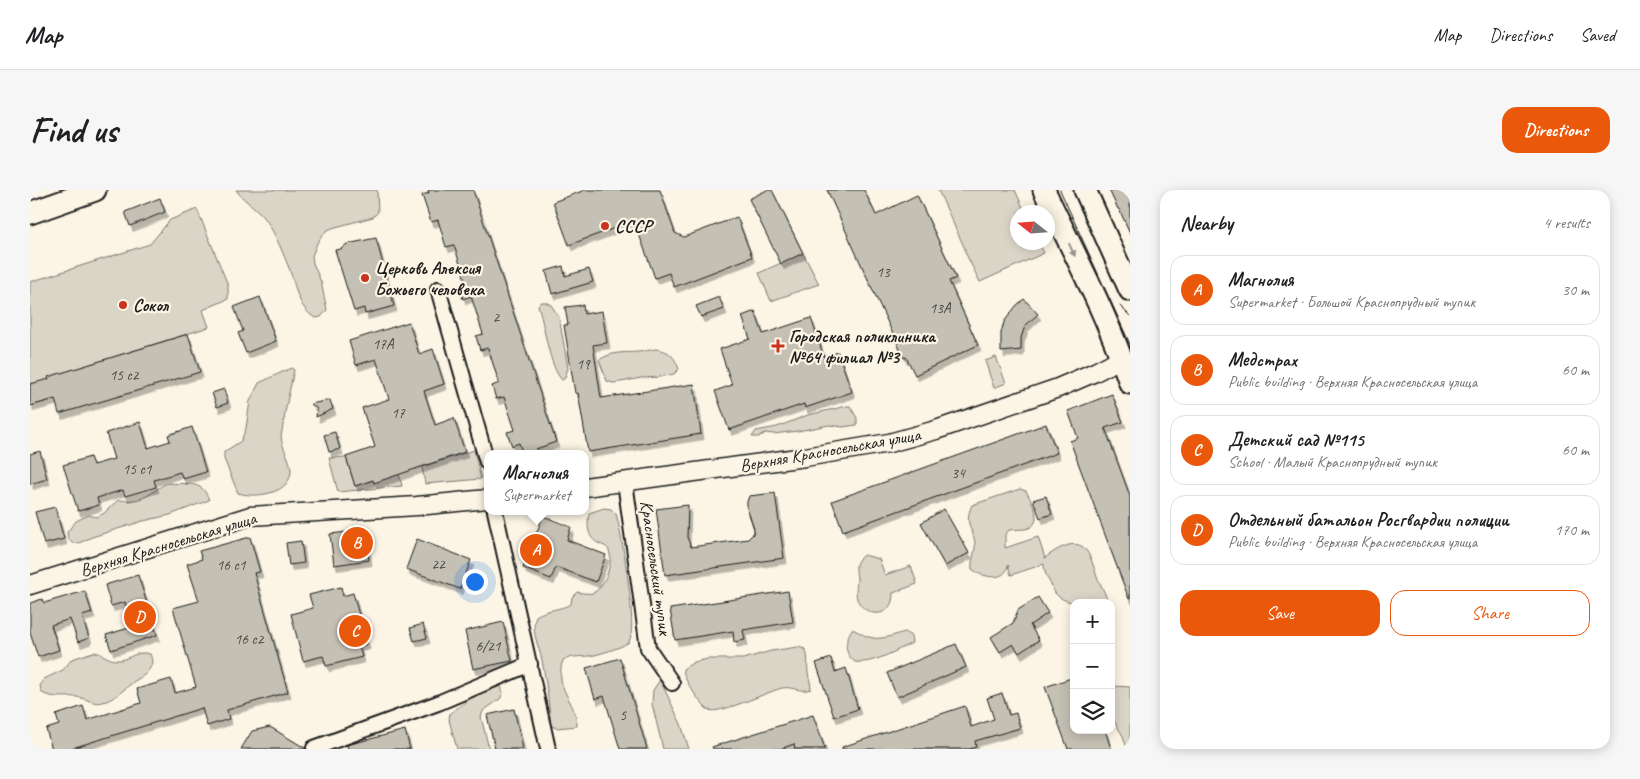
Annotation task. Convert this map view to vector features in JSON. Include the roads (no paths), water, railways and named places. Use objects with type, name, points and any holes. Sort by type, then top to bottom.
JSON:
[{"type":"main road","points":[[30,213],[95,190]]},
{"type":"main road","points":[[1044,190],[1126,356],[1130,383]]},
{"type":"main road","points":[[1084,190],[1130,290]]},
{"type":"street","points":[[438,290],[484,451]]},
{"type":"street","name":"Верхняя Красносельская улица","points":[[589,487],[832,452],[916,436],[1058,388],[1126,356]]},
{"type":"street","name":"Красносельский тупик","points":[[625,482],[648,648],[672,683]]},
{"type":"street","name":"Верхняя Красносельская улица","points":[[30,585],[250,516],[417,506],[484,499]]},
{"type":"street","points":[[496,515],[548,749]]},
{"type":"street","points":[[314,748],[438,703],[530,664]]},
{"type":"tram line","points":[[1060,190],[1130,344]]},
{"type":"tram line","points":[[1120,306],[1130,316]]},
{"type":"place","name":"СССР","points":[[605,226]]},
{"type":"place","name":"Церковь Алексия Божьего человека","points":[[365,278]]},
{"type":"place","name":"Сокол","points":[[123,305]]},
{"type":"place","name":"Городская поликлиника №64 филиал №3","points":[[778,346]]},
{"type":"place","name":"Медстрах","points":[[357,543]]},
{"type":"place","name":"Магнолия","points":[[536,550]]},
{"type":"place","name":"Отдельный батальон Росгвардии полиции","points":[[140,617]]},
{"type":"place","name":"Детский сад №115","points":[[355,631]]}]
